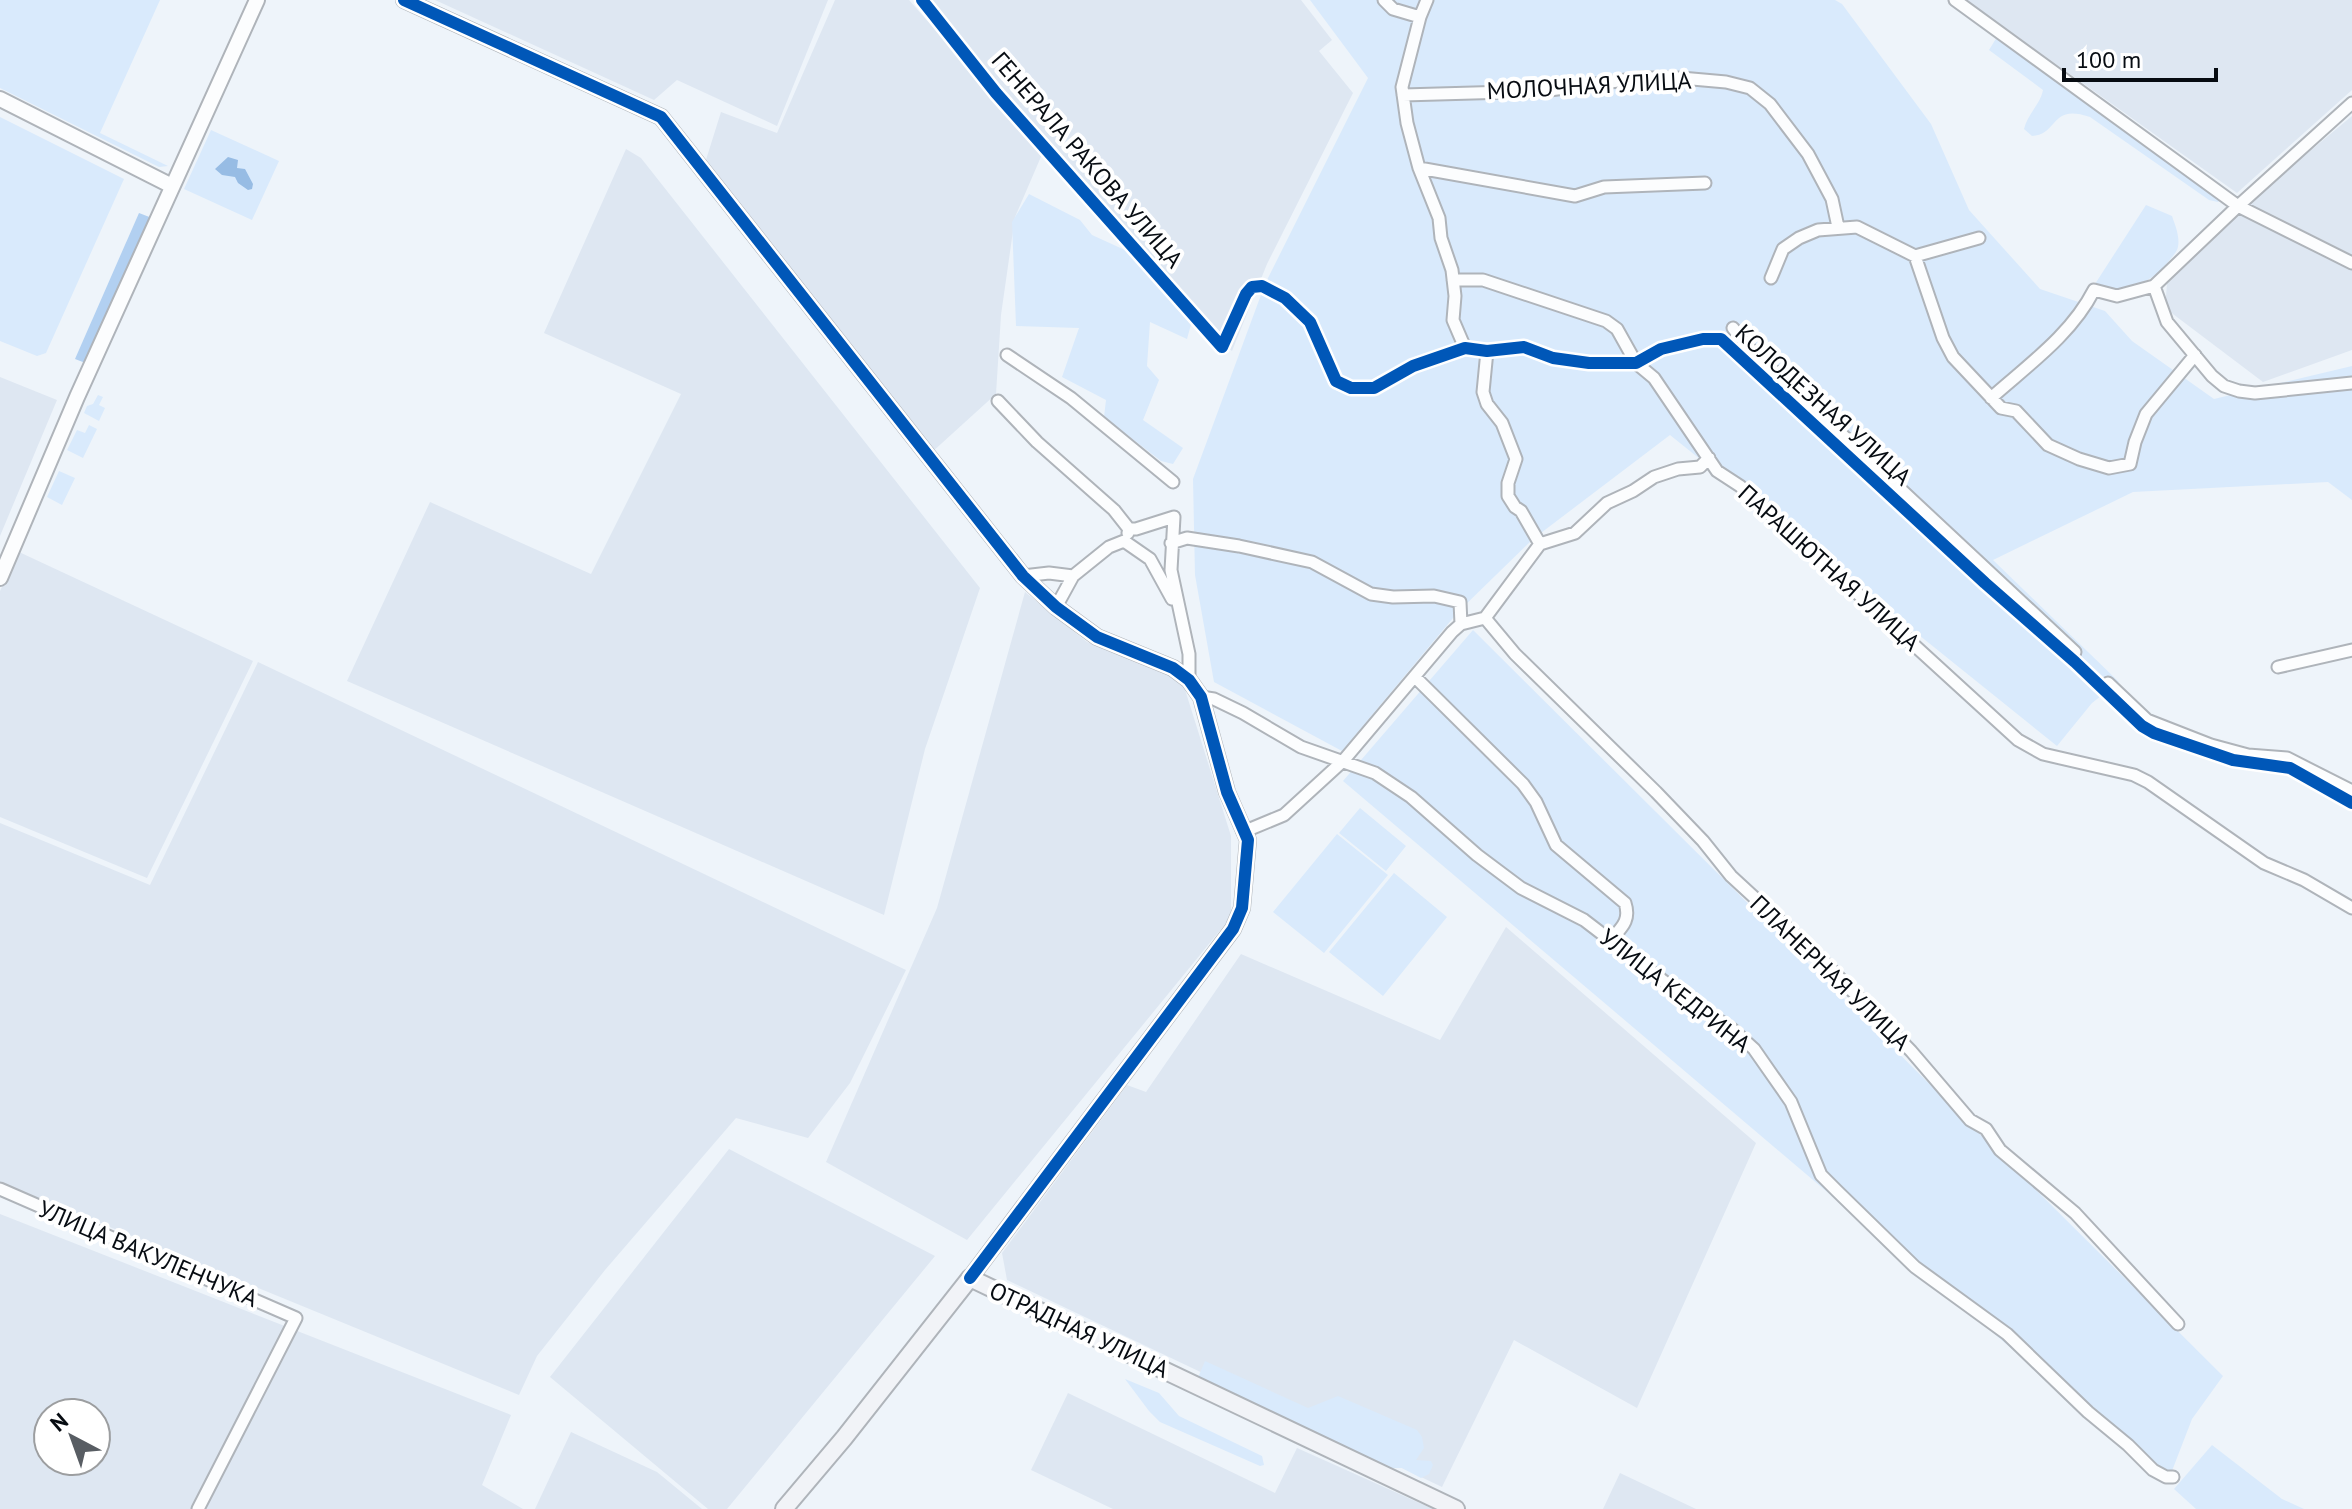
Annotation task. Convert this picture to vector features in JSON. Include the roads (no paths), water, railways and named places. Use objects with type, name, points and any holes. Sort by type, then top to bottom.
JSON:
[{"type":"main road","name":"ОТРАДНАЯ УЛИЦА","points":[[784,1509],[854,1426],[970,1278],[1456,1509]]},
{"type":"street","points":[[0,578],[257,0]]},
{"type":"street","points":[[404,0],[661,117],[1023,576],[1056,607],[1097,637],[1173,668],[1189,680],[1201,697],[1227,792],[1248,840],[1242,908],[1233,929],[970,1278]]},
{"type":"street","name":"ГЕНЕРАЛА РАКОВА УЛИЦА","points":[[922,0],[996,93],[1222,347]]},
{"type":"street","points":[[1384,0],[1393,9],[1420,17]]},
{"type":"street","points":[[1427,0],[1402,87],[1407,123],[1419,168],[1439,218],[1441,238],[1453,280],[1453,320],[1465,348]]},
{"type":"street","points":[[1955,0],[2238,206],[2352,263]]},
{"type":"street","name":"МОЛОЧНАЯ УЛИЦА","points":[[1403,95],[1542,91],[1654,78],[1726,82],[1750,88],[1770,104],[1808,154],[1832,199],[1838,227]]},
{"type":"street","points":[[0,99],[172,186]]},
{"type":"street","points":[[1991,398],[2062,335],[2083,311],[2094,290],[2117,296],[2154,286],[2352,103]]},
{"type":"street","points":[[1419,168],[1575,196],[1604,187],[1705,183]]},
{"type":"street","points":[[1771,278],[1783,249],[1818,230],[1857,227],[1915,256],[1979,238]]},
{"type":"street","points":[[1915,256],[1943,338],[1953,357],[2001,408],[2016,411],[2048,445],[2079,459],[2109,468],[2130,464],[2146,414],[2195,355]]},
{"type":"street","name":"ПАРАШЮТНАЯ УЛИЦА","points":[[1453,280],[1483,280],[1606,321],[1617,329],[1636,363],[1654,378],[1717,471],[1740,486],[2018,740],[2043,754],[2134,775],[2148,782],[2264,863],[2304,880],[2352,908]]},
{"type":"street","name":"КОЛОДЕЗНАЯ УЛИЦА","points":[[1222,347],[1246,294],[1252,287],[1262,286],[1285,298],[1310,322],[1323,347],[1331,374],[1336,381],[1351,388],[1374,388],[1413,366],[1465,348],[1487,351],[1524,347],[1553,358],[1589,363],[1636,363],[1661,349],[1703,339],[1721,339],[2142,726],[2233,760],[2290,768],[2352,803]]},
{"type":"street","points":[[2154,286],[2167,322],[2224,386],[2255,393],[2352,383]]},
{"type":"street","name":"КОЛОДЕЗНАЯ УЛИЦА","points":[[1733,328],[1746,345],[2147,720],[2248,755],[2287,758],[2352,791]]},
{"type":"street","points":[[1487,351],[1483,392],[1487,404],[1502,423],[1516,459],[1508,483],[1508,496],[1521,511],[1540,544]]},
{"type":"street","points":[[1007,355],[1071,398],[1173,482]]},
{"type":"street","points":[[998,401],[1037,442],[1114,510],[1129,529]]},
{"type":"street","points":[[1243,832],[1284,815],[1343,761],[1461,624],[1485,618],[1540,544],[1575,533],[1607,503],[1654,477],[1678,469],[1700,467],[1709,458]]},
{"type":"street","points":[[1129,529],[1174,517],[1171,570],[1189,654],[1189,680]]},
{"type":"street","points":[[1056,607],[1073,576],[1109,547],[1124,541],[1129,529]]},
{"type":"street","points":[[1171,543],[1187,538],[1239,546],[1312,562],[1371,594],[1434,596],[1460,602],[1461,624]]},
{"type":"street","points":[[1124,541],[1150,559],[1178,610]]},
{"type":"street","points":[[1023,576],[1049,573],[1073,576]]},
{"type":"street","name":"ПЛАНЕРНАЯ УЛИЦА","points":[[1485,618],[1515,654],[1556,691],[1703,841],[1731,876],[1819,957],[1911,1051],[1970,1120],[1986,1129],[2000,1150],[2075,1213],[2178,1324]]},
{"type":"street","points":[[2278,667],[2352,650]]},
{"type":"street","points":[[1415,677],[1523,784],[1536,802],[1556,845],[1625,903],[1626,923],[1610,941]]},
{"type":"street","name":"УЛИЦА КЕДРИНА","points":[[1201,697],[1214,699],[1243,713],[1326,758],[1375,773],[1411,797],[1477,855],[1521,888],[1584,920],[1691,1002],[1732,1029],[1754,1049],[1791,1102],[1821,1175],[1915,1267],[2007,1334],[2153,1470],[2173,1477]]},
{"type":"street","name":"УЛИЦА ВАКУЛЕНЧУКА","points":[[0,1189],[296,1318],[198,1509]]}]
